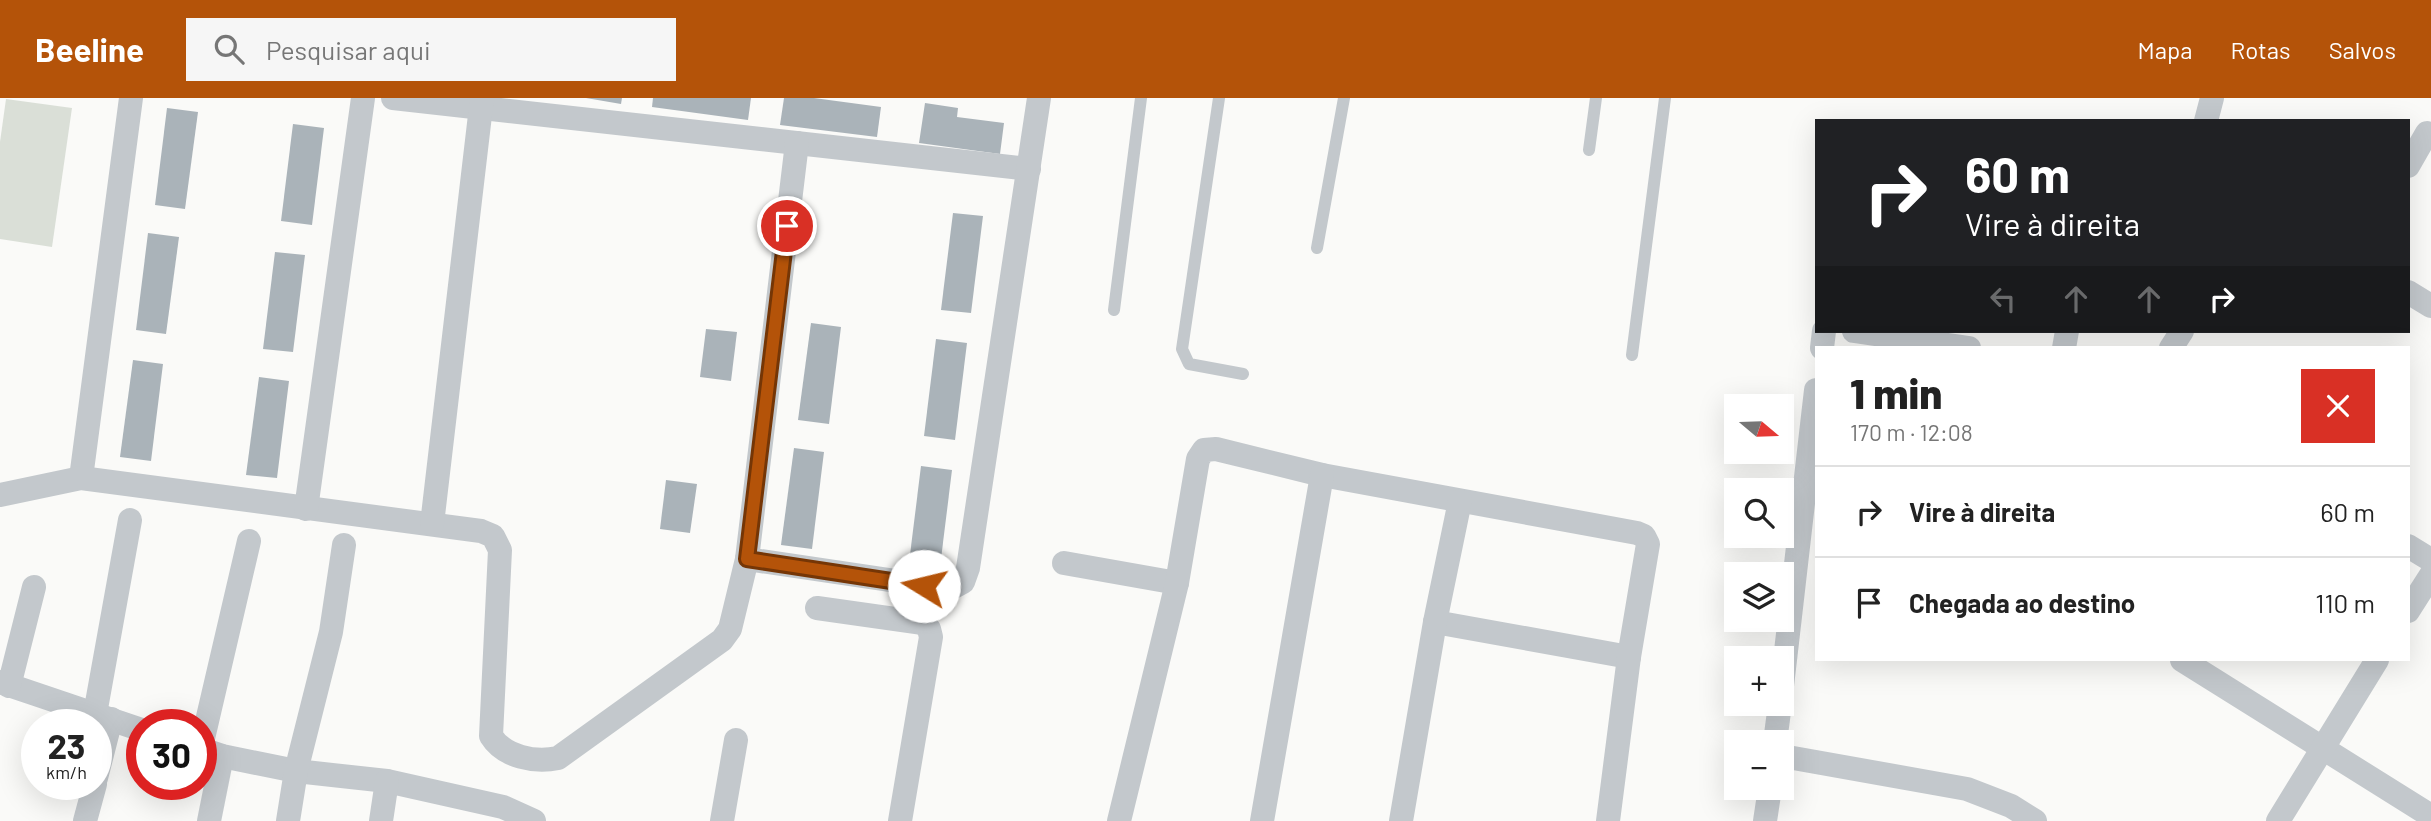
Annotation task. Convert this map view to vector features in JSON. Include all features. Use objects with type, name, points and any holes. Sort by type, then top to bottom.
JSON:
[{"type":"street","points":[[81,478],[131,98]]},
{"type":"street","points":[[306,509],[363,98]]},
{"type":"street","points":[[393,98],[481,102],[797,143],[1030,169]]},
{"type":"street","points":[[747,559],[950,589],[963,582],[968,568],[1039,98]]},
{"type":"street","points":[[2207,119],[2212,98]]},
{"type":"street","points":[[432,524],[481,102]]},
{"type":"street","points":[[2410,163],[2427,133]]},
{"type":"street","points":[[0,495],[81,478],[432,524],[481,531],[493,536],[500,550],[491,736],[498,747],[511,754],[545,761],[558,758],[722,640],[730,629],[747,559],[797,143]]},
{"type":"street","points":[[2410,293],[2431,306]]},
{"type":"street","points":[[1868,333],[1955,346]]},
{"type":"street","points":[[1789,646],[1807,540],[1815,407]]},
{"type":"street","points":[[1119,821],[1177,583],[1198,459],[1204,450],[1216,449],[1322,475],[1637,533],[1644,537],[1648,544],[1629,657],[1608,821]]},
{"type":"street","points":[[1262,821],[1322,475]]},
{"type":"street","points":[[1401,821],[1435,622],[1460,501]]},
{"type":"street","points":[[104,709],[130,520]]},
{"type":"street","points":[[216,709],[249,541]]},
{"type":"street","points":[[288,821],[296,772],[331,632],[344,545]]},
{"type":"street","points":[[2410,547],[2431,560]]},
{"type":"street","points":[[1064,563],[1177,583]]},
{"type":"street","points":[[2410,608],[2431,575]]},
{"type":"street","points":[[34,587],[4,684],[79,709]]},
{"type":"street","points":[[817,608],[923,623],[929,629],[931,637],[900,821]]},
{"type":"street","points":[[1435,622],[1629,657]]},
{"type":"street","points":[[2184,661],[2431,816]]},
{"type":"street","points":[[2278,821],[2376,661]]},
{"type":"street","points":[[722,821],[736,740]]},
{"type":"street","points":[[217,753],[296,772],[387,781],[503,807],[534,821]]},
{"type":"street","points":[[1794,758],[1967,789],[2011,806],[2035,821]]},
{"type":"street","points":[[381,821],[387,781]]},
{"type":"street","points":[[85,821],[91,800]]},
{"type":"street","points":[[209,800],[209,821]]},
{"type":"street","points":[[1765,821],[1768,800]]},
{"type":"lane","points":[[1114,310],[1141,98]]},
{"type":"lane","points":[[1219,98],[1182,349],[1189,363],[1243,374]]},
{"type":"lane","points":[[1317,248],[1344,98]]},
{"type":"lane","points":[[1589,150],[1596,98]]},
{"type":"lane","points":[[1632,355],[1665,98]]},
{"type":"shaded area","points":[[6,99],[72,108],[52,247],[0,239],[0,142]]},
{"type":"building","points":[[586,98],[622,98],[621,104]]},
{"type":"building","points":[[653,98],[751,98],[748,120],[652,107]]},
{"type":"building","points":[[784,98],[814,98],[881,107],[877,137],[780,125]]},
{"type":"building","points":[[925,103],[958,108],[957,117],[1004,123],[1000,154],[919,143]]},
{"type":"building","points":[[167,108],[198,112],[185,209],[155,205]]},
{"type":"building","points":[[293,124],[324,128],[312,225],[281,221]]},
{"type":"building","points":[[953,213],[983,216],[971,313],[941,310]]},
{"type":"building","points":[[148,233],[179,237],[166,334],[136,330]]},
{"type":"building","points":[[275,252],[305,255],[293,352],[263,349]]},
{"type":"building","points":[[811,323],[841,327],[829,424],[798,420]]},
{"type":"building","points":[[706,329],[737,332],[731,381],[700,377]]},
{"type":"building","points":[[936,339],[967,343],[955,440],[924,436]]},
{"type":"building","points":[[133,360],[163,364],[151,461],[120,457]]},
{"type":"building","points":[[259,377],[289,381],[277,478],[246,475]]},
{"type":"building","points":[[794,448],[824,452],[812,549],[781,545]]},
{"type":"building","points":[[921,466],[952,470],[940,567],[909,563]]},
{"type":"building","points":[[666,480],[697,484],[690,533],[660,529]]},
{"type":"route","points":[[787,226],[747,559],[924,586]]}]
